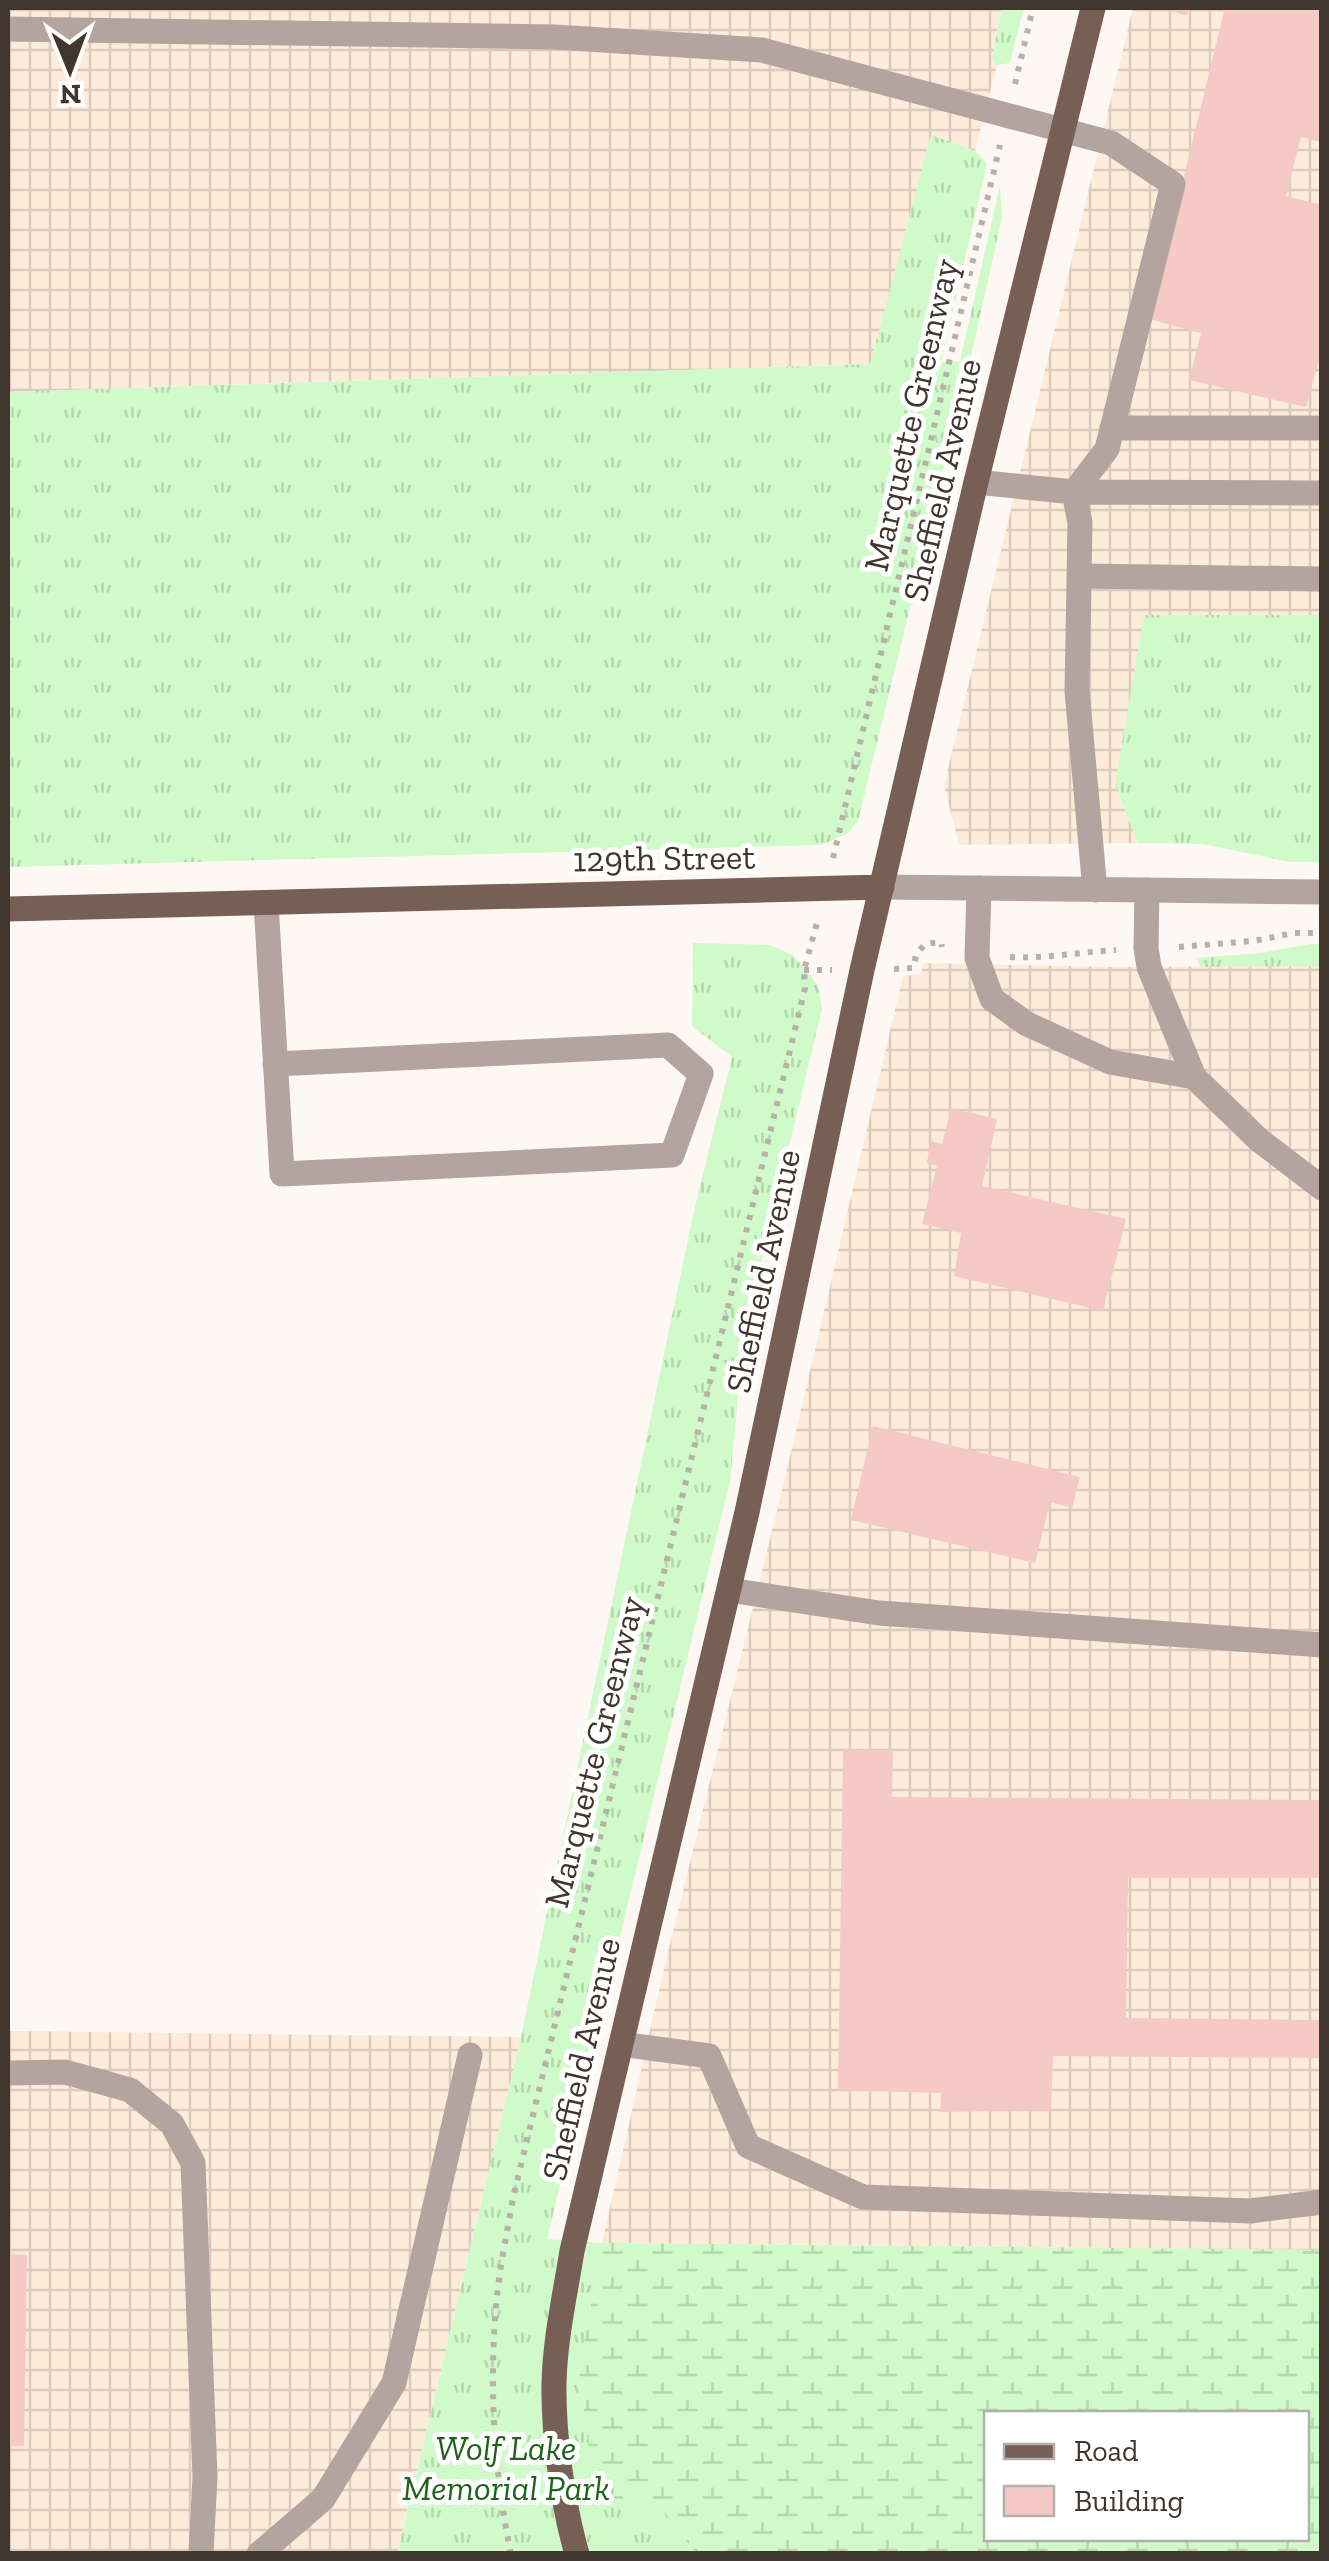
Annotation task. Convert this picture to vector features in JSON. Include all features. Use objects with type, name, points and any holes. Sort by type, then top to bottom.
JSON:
[{"type":"main road","name":"Sheffield Avenue","points":[[577,2554],[559,2460],[554,2384],[572,2251],[729,1590],[882,887],[976,482],[1093,8]]},
{"type":"main road","name":"129th Street","points":[[8,909],[882,887]]},
{"type":"street","points":[[8,28],[554,37],[762,50],[1111,142],[1173,184],[1107,449],[1074,492],[1080,522],[1077,691],[1095,890]]},
{"type":"street","points":[[1112,428],[1322,428]]},
{"type":"street","points":[[976,482],[1074,492],[1322,493]]},
{"type":"street","points":[[1078,576],[1322,579]]},
{"type":"street","name":"129th Street","points":[[882,887],[1322,892]]},
{"type":"street","points":[[979,888],[977,958],[992,1000],[1027,1024],[1110,1062],[1194,1077]]},
{"type":"street","points":[[1147,890],[1148,967],[1194,1077],[1259,1140],[1322,1188]]},
{"type":"street","points":[[266,902],[275,1064],[282,1174],[672,1155],[701,1074],[668,1044],[275,1064]]},
{"type":"street","points":[[729,1590],[879,1613],[1322,1645]]},
{"type":"street","points":[[621,2044],[709,2056],[748,2146],[862,2196],[1250,2211],[1322,2202]]},
{"type":"street","points":[[259,2554],[323,2499],[394,2383],[470,2055]]},
{"type":"street","points":[[8,2074],[65,2072],[130,2090],[172,2124],[193,2163],[206,2477],[201,2554]]},
{"type":"path","name":"Marquette Greenway","points":[[838,834],[1033,8]]},
{"type":"path","points":[[913,968],[916,954],[925,944],[941,942],[944,958],[1042,958],[1062,953],[1216,945],[1294,933],[1322,933]]},
{"type":"path","name":"Marquette Greenway","points":[[511,2554],[501,2508],[493,2396],[496,2304],[513,2198],[805,988],[804,970]]},
{"type":"shaded area","points":[[8,8],[1002,8],[992,57],[997,65],[975,151],[931,136],[871,364],[8,392]]},
{"type":"shaded area","points":[[1133,8],[1321,8],[1321,615],[1145,615],[1115,784],[1138,843],[959,845],[944,785]]},
{"type":"shaded area","points":[[923,963],[1321,966],[1321,2250],[602,2243],[665,1964],[903,976],[921,974]]},
{"type":"shaded area","points":[[8,2031],[521,2037],[397,2553],[8,2554]]},
{"type":"green space","points":[[1002,8],[1024,8],[1010,63],[997,65],[992,57]]},
{"type":"green space","points":[[931,135],[975,151],[987,163],[941,362],[960,361],[1000,185],[1002,218],[858,821],[848,833],[822,845],[8,867],[8,392],[870,364]]},
{"type":"green space","points":[[1144,615],[1321,615],[1321,862],[1290,862],[1203,844],[1138,843],[1115,784]]},
{"type":"green space","name":"Wolf Lake Memorial Park","points":[[693,943],[770,945],[793,955],[818,985],[822,1009],[744,1335],[730,1481],[547,2239],[602,2243],[579,2371],[598,2510],[652,2495],[696,2553],[397,2554],[521,2037],[695,1206],[732,1057],[692,1026]]},
{"type":"green space","points":[[1321,944],[1321,966],[1200,967],[1196,958],[1261,953]]},
{"type":"green space","points":[[602,2243],[1321,2250],[1321,2553],[696,2553],[652,2496],[597,2511],[579,2371]]},
{"type":"building","points":[[1164,8],[1189,8],[1187,16]]},
{"type":"building","points":[[1225,8],[1322,8],[1322,142],[1301,137],[1286,196],[1322,205],[1322,348],[1306,407],[1189,380],[1201,333],[1149,319]]},
{"type":"building","points":[[951,1108],[997,1119],[982,1186],[1126,1219],[1103,1311],[954,1276],[961,1233],[922,1224],[937,1166],[927,1162],[931,1141],[942,1144]]},
{"type":"building","points":[[873,1426],[1080,1477],[1072,1508],[1050,1502],[1035,1563],[851,1520]]},
{"type":"building","points":[[843,1750],[893,1750],[892,1797],[1322,1800],[1322,1878],[1128,1878],[1126,2018],[1322,2020],[1322,2058],[1053,2056],[1051,2110],[940,2112],[941,2093],[838,2090]]},
{"type":"building","points":[[8,2254],[27,2255],[24,2446],[8,2446]]}]
